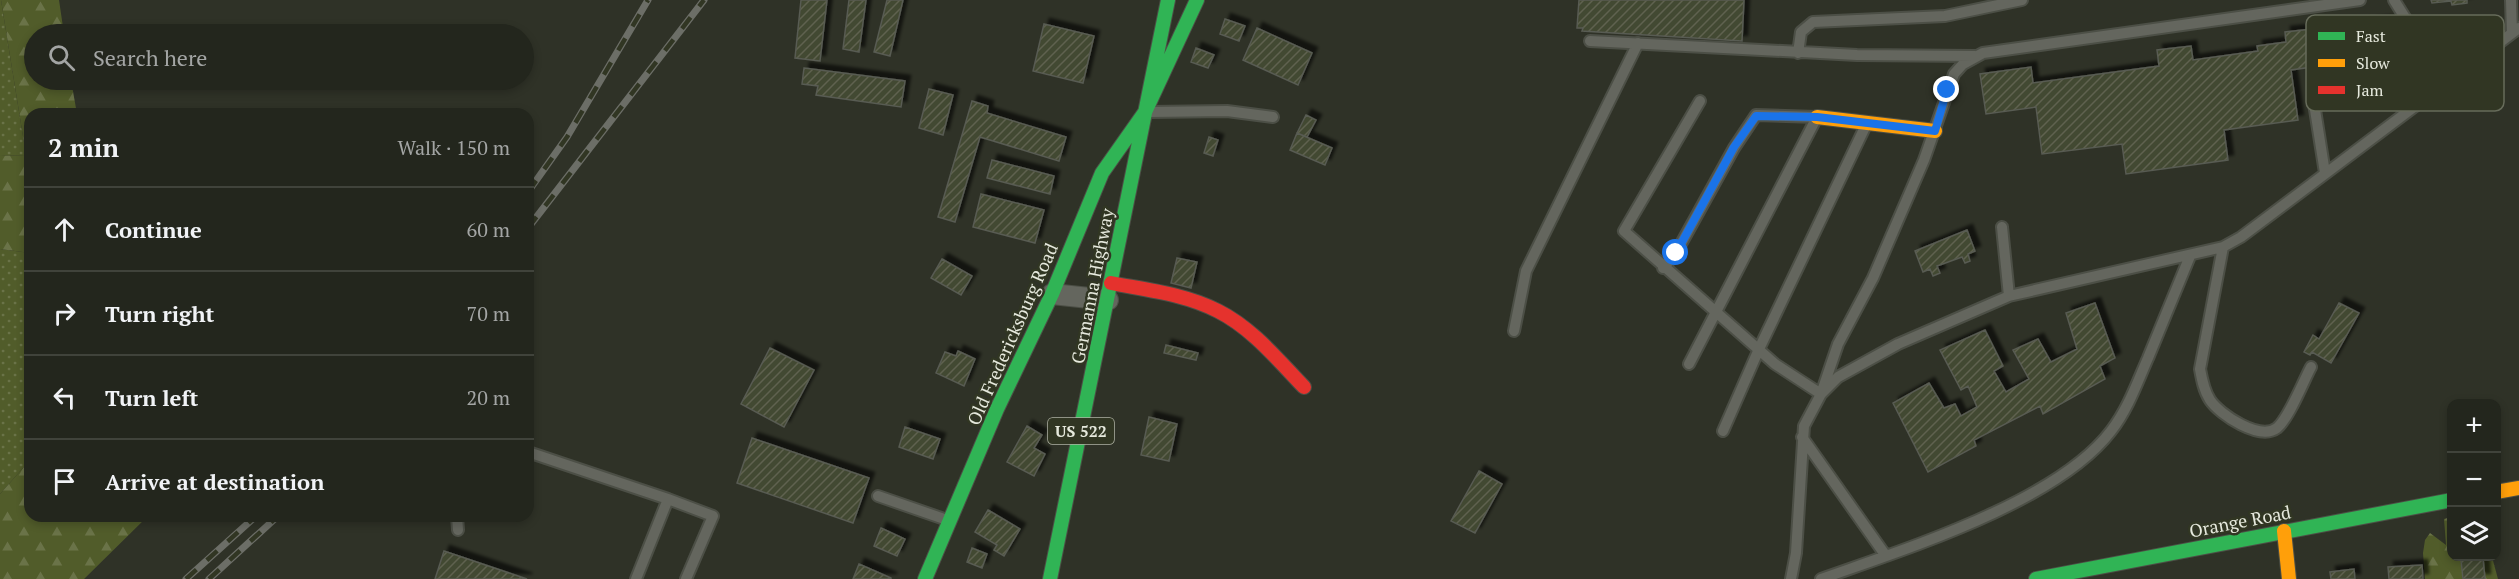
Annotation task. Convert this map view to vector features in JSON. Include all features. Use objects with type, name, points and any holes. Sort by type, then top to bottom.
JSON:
[{"type":"street","name":"Germanna Highway","points":[[1050,579],[1168,0]]},
{"type":"street","points":[[1145,112],[1197,0]]},
{"type":"street","name":"Old Fredericksburg Road","points":[[925,579],[997,409],[1052,294],[1102,173],[1145,112]]},
{"type":"street","points":[[1817,117],[1935,131]]},
{"type":"street","points":[[1052,294],[1110,291],[1170,294],[1219,312],[1255,338],[1304,387]]},
{"type":"street","points":[[2501,491],[2519,488]]},
{"type":"street","name":"Orange Road","points":[[2036,579],[2447,501]]},
{"type":"street","points":[[2283,531],[2289,579]]},
{"type":"lane","points":[[1798,53],[1801,32],[1812,22],[1945,16],[2022,0]]},
{"type":"lane","points":[[1590,41],[1798,53],[1975,56],[2360,0]]},
{"type":"lane","points":[[2394,0],[2402,15]]},
{"type":"lane","points":[[2511,0],[2516,31]]},
{"type":"lane","points":[[1514,331],[1526,271],[1638,43]]},
{"type":"lane","points":[[1821,394],[1838,344],[1873,278],[1935,131],[1954,74],[1975,56]]},
{"type":"lane","points":[[1700,101],[1624,231],[1663,268],[1775,363],[1821,394]]},
{"type":"lane","points":[[1145,112],[1227,111],[1274,117]]},
{"type":"lane","points":[[2315,111],[2325,173]]},
{"type":"lane","points":[[1791,579],[1796,553],[1802,436],[1811,408],[1821,394],[1839,377],[1898,344],[2009,296],[2136,265],[2190,256],[2223,247],[2241,237],[2408,111]]},
{"type":"lane","points":[[1663,268],[1676,253],[1734,147],[1756,116],[1817,117],[1689,364]]},
{"type":"lane","points":[[1723,430],[1867,122]]},
{"type":"lane","points":[[2002,227],[2009,296]]},
{"type":"lane","points":[[2223,247],[2200,369],[2203,385],[2210,399],[2230,419],[2267,433],[2282,423],[2311,367]]},
{"type":"lane","points":[[1821,579],[1886,556],[2031,495],[2094,450],[2111,431],[2128,405],[2190,256]]},
{"type":"lane","points":[[1802,436],[1886,556]]},
{"type":"lane","points":[[534,454],[713,516],[687,579]]},
{"type":"lane","points":[[878,496],[950,521]]},
{"type":"lane","points":[[636,579],[668,499]]},
{"type":"lane","points":[[457,522],[458,530]]},
{"type":"green space","points":[[1,0],[24,143],[24,155],[0,156]]},
{"type":"green space","points":[[1,0],[59,0],[63,24],[24,24],[24,90],[73,90],[76,108],[24,108],[24,143]]},
{"type":"green space","points":[[24,155],[24,252],[0,249],[0,156]]},
{"type":"green space","points":[[0,249],[24,252],[24,467],[0,494]]},
{"type":"green space","points":[[24,467],[24,522],[142,522],[84,579],[0,579],[0,494]]},
{"type":"green space","points":[[2447,518],[2447,561],[2493,561],[2498,579],[2425,579],[2423,553],[2425,540],[2430,533],[2446,545],[2444,519]]},
{"type":"building","points":[[801,0],[827,0],[820,61],[795,58]]},
{"type":"building","points":[[849,0],[866,0],[859,52],[843,49]]},
{"type":"building","points":[[887,0],[903,0],[890,56],[874,52]]},
{"type":"building","points":[[1579,0],[1744,0],[1742,41],[1582,31],[1583,28],[1577,28]]},
{"type":"building","points":[[2431,0],[2467,0],[2467,3],[2452,5],[2451,1],[2432,3]]},
{"type":"building","points":[[1225,19],[1245,26],[1239,41],[1220,34]]},
{"type":"building","points":[[1044,24],[1094,36],[1083,83],[1033,71]]},
{"type":"building","points":[[1257,28],[1312,53],[1298,85],[1243,60]]},
{"type":"building","points":[[2306,30],[2306,68],[2291,70],[2298,120],[2224,130],[2228,160],[2126,174],[2122,144],[2042,154],[2036,107],[1986,114],[1980,74],[2031,67],[2033,83],[2159,66],[2157,50],[2191,46],[2193,60],[2258,51],[2257,46],[2286,42],[2285,32]]},
{"type":"building","points":[[1196,48],[1214,55],[1208,68],[1191,62]]},
{"type":"building","points":[[804,68],[905,81],[901,107],[816,95],[818,86],[802,84]]},
{"type":"building","points":[[929,89],[953,95],[943,135],[919,128]]},
{"type":"building","points":[[972,101],[988,106],[987,113],[1066,137],[1059,161],[980,137],[955,222],[938,217]]},
{"type":"building","points":[[1306,115],[1316,120],[1307,137],[1297,133]]},
{"type":"building","points":[[1297,133],[1332,148],[1325,165],[1290,150]]},
{"type":"building","points":[[1209,137],[1218,140],[1213,156],[1204,153]]},
{"type":"building","points":[[992,160],[1054,176],[1050,194],[987,178]]},
{"type":"building","points":[[981,194],[1044,210],[1035,243],[973,227]]},
{"type":"building","points":[[1967,230],[1975,251],[1968,254],[1970,261],[1965,263],[1962,257],[1937,266],[1940,273],[1933,276],[1930,269],[1923,272],[1915,251]]},
{"type":"building","points":[[1177,258],[1197,262],[1191,288],[1171,283]]},
{"type":"building","points":[[942,259],[972,276],[961,295],[931,278]]},
{"type":"building","points":[[2095,303],[2115,358],[2100,366],[2105,379],[2043,414],[2040,406],[1974,440],[1976,446],[1928,472],[1893,403],[1929,383],[1944,408],[1955,404],[1961,416],[1977,407],[1968,386],[1961,390],[1940,350],[1985,330],[2003,366],[1994,371],[2006,392],[2029,379],[2013,350],[2038,339],[2051,362],[2077,349],[2066,313]]},
{"type":"building","points":[[2339,303],[2359,313],[2331,363],[2312,352],[2310,355],[2304,352],[2313,335],[2319,339]]},
{"type":"building","points":[[1166,345],[1198,353],[1196,360],[1164,353]]},
{"type":"building","points":[[770,348],[814,370],[784,427],[741,404]]},
{"type":"building","points":[[958,351],[975,359],[964,386],[936,373],[945,352],[956,356]]},
{"type":"building","points":[[1149,417],[1177,424],[1169,461],[1141,455]]},
{"type":"building","points":[[1027,426],[1042,435],[1034,448],[1045,454],[1034,476],[1007,462]]},
{"type":"building","points":[[905,427],[940,439],[933,459],[899,447]]},
{"type":"building","points":[[752,438],[869,478],[853,523],[737,483]]},
{"type":"building","points":[[1479,471],[1502,484],[1475,533],[1451,521]]},
{"type":"building","points":[[988,510],[1020,529],[1004,556],[994,550],[997,545],[975,532]]},
{"type":"building","points":[[881,528],[905,539],[897,556],[874,546]]},
{"type":"building","points":[[972,548],[987,554],[982,568],[967,562]]},
{"type":"building","points":[[444,551],[527,579],[435,579]]},
{"type":"building","points":[[2461,561],[2483,561],[2485,579],[2463,579]]},
{"type":"building","points":[[859,564],[891,578],[891,579],[853,579]]},
{"type":"building","points":[[2422,565],[2423,579],[2389,579],[2388,567]]},
{"type":"building","points":[[2354,569],[2355,579],[2331,579],[2330,572]]},
{"type":"railway","points":[[534,184],[567,137],[648,0]]},
{"type":"railway","points":[[534,220],[704,0]]},
{"type":"railway","points":[[186,579],[249,522]]},
{"type":"railway","points":[[209,579],[271,522]]},
{"type":"traffic: fast","points":[[1050,579],[1168,0]]},
{"type":"traffic: fast","points":[[925,579],[997,409],[1052,294],[1102,173],[1145,112],[1197,0]]},
{"type":"traffic: fast","points":[[2036,579],[2447,501]]},
{"type":"traffic: slow","points":[[1817,117],[1935,131]]},
{"type":"traffic: slow","points":[[2501,491],[2519,488]]},
{"type":"traffic: slow","points":[[2284,531],[2289,579]]},
{"type":"traffic: jam","points":[[1111,283],[1179,297],[1218,311],[1253,335],[1304,387]]},
{"type":"route","points":[[1676,253],[1734,147],[1756,116],[1817,117],[1935,131],[1947,90]]}]
